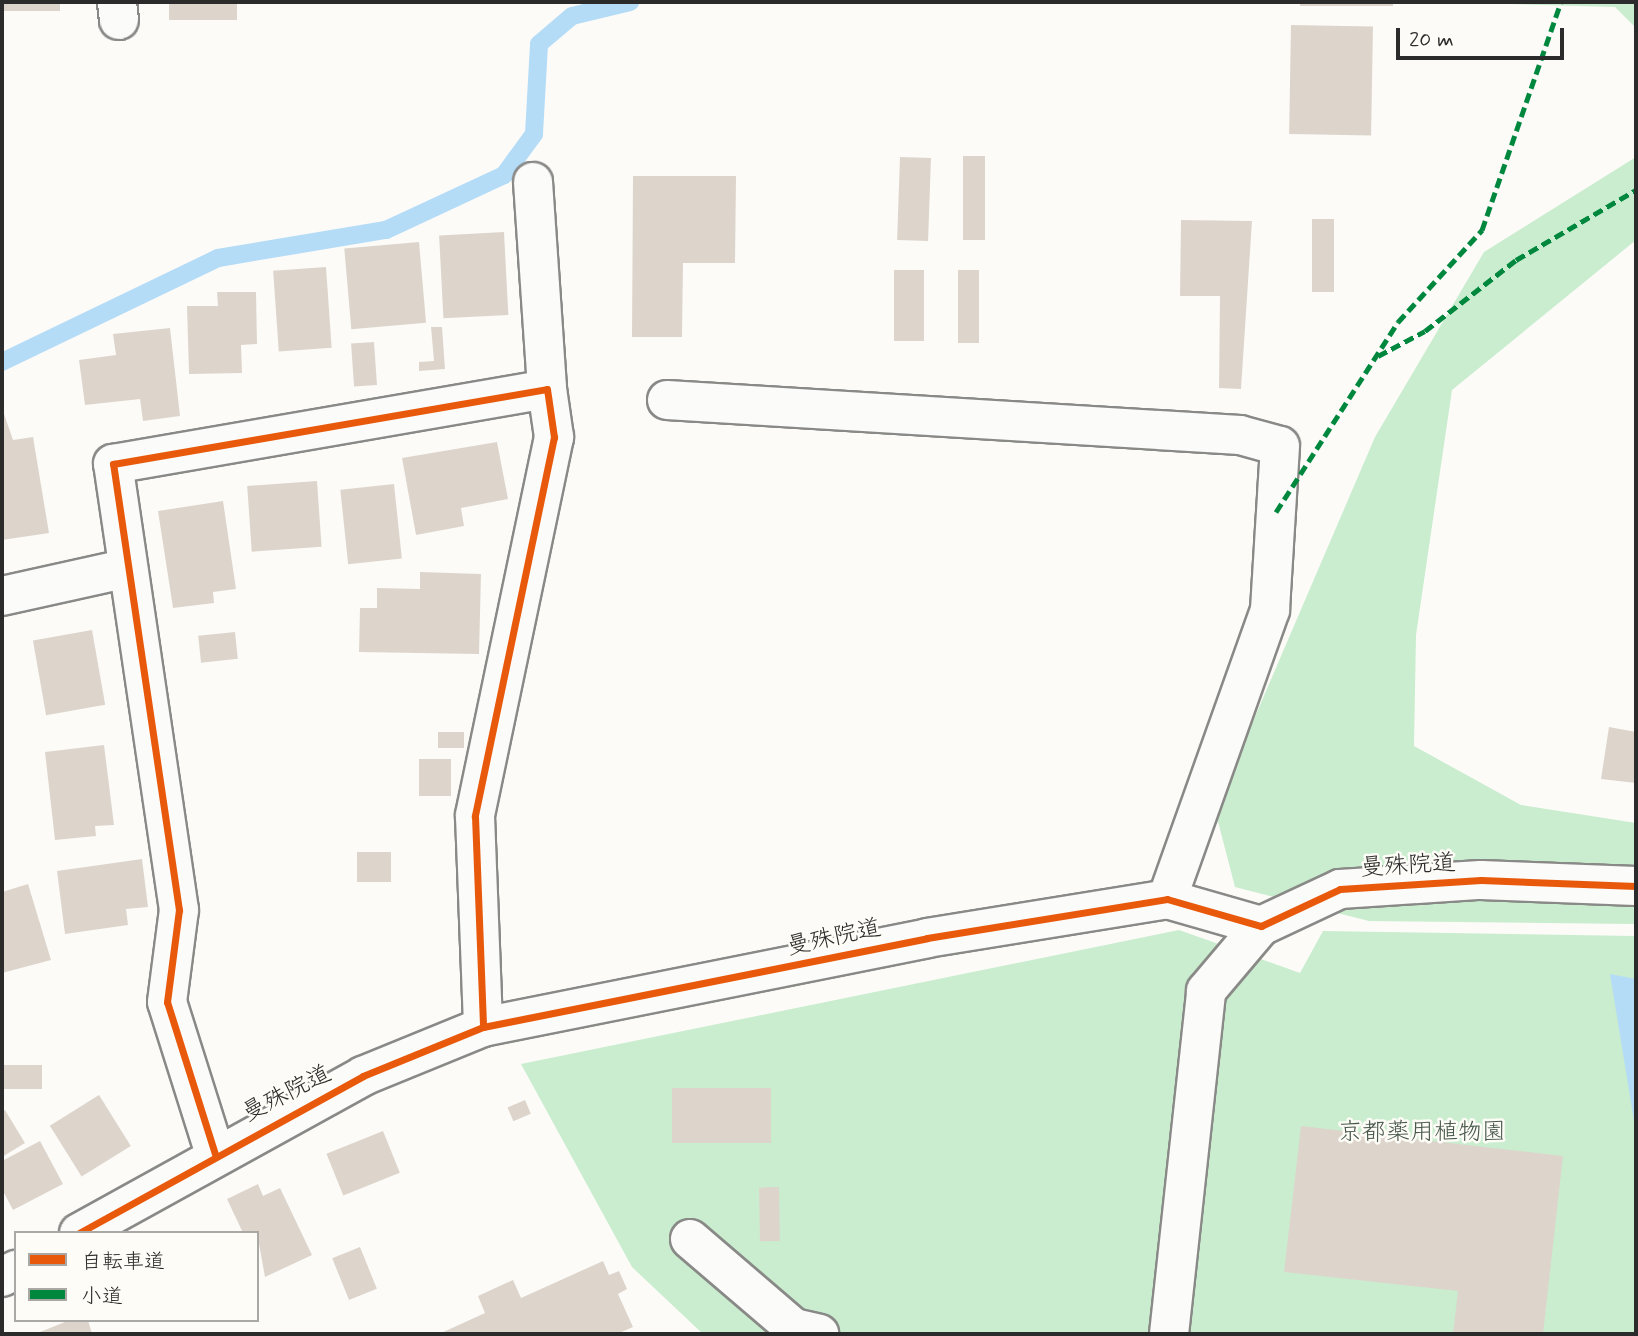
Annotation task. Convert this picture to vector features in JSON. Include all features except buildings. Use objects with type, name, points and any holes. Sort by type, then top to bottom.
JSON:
[{"type":"street","points":[[483,1027],[475,816],[554,437],[547,389],[533,182]]},
{"type":"street","points":[[215,1154],[167,1002],[179,910],[113,464],[547,389]]},
{"type":"street","points":[[667,400],[1240,435],[1280,446],[1270,610],[1167,899]]},
{"type":"street","points":[[2,596],[128,568]]},
{"type":"street","name":"曼殊院道","points":[[82,1231],[215,1154],[363,1076],[483,1027],[928,938],[1167,899],[1261,926],[1340,889],[1481,880],[1636,886]]},
{"type":"street","points":[[1169,1334],[1206,991],[1261,926]]},
{"type":"street","points":[[690,1239],[804,1332]]},
{"type":"green space","points":[[1433,2],[1636,2],[1636,28],[1615,7]]},
{"type":"green space","points":[[1636,157],[1636,240],[1452,390],[1416,635],[1414,746],[1521,805],[1636,823],[1636,924],[1369,921],[1235,887],[1215,810],[1375,437],[1484,252]]},
{"type":"green space","name":"京都薬用植物園","points":[[1179,930],[1300,973],[1323,931],[1636,936],[1636,1334],[703,1334],[632,1267],[521,1064]]},
{"type":"water","points":[[1610,974],[1636,979],[1636,1133]]},
{"type":"waterway","points":[[2,362],[218,258],[386,230],[504,175],[534,134],[539,44],[572,16],[630,2]]},
{"type":"marked path","points":[[1276,512],[1398,322],[1482,230],[1561,2]]},
{"type":"marked path","points":[[1378,356],[1425,331],[1516,260],[1636,190]]},
{"type":"cycle path","points":[[215,1154],[167,1002],[179,910],[113,464],[547,389],[554,437],[475,816],[483,1027]]},
{"type":"cycle path","points":[[83,1231],[363,1076],[483,1027],[927,938],[1167,899],[1261,926],[1340,889],[1481,880],[1636,886]]}]
